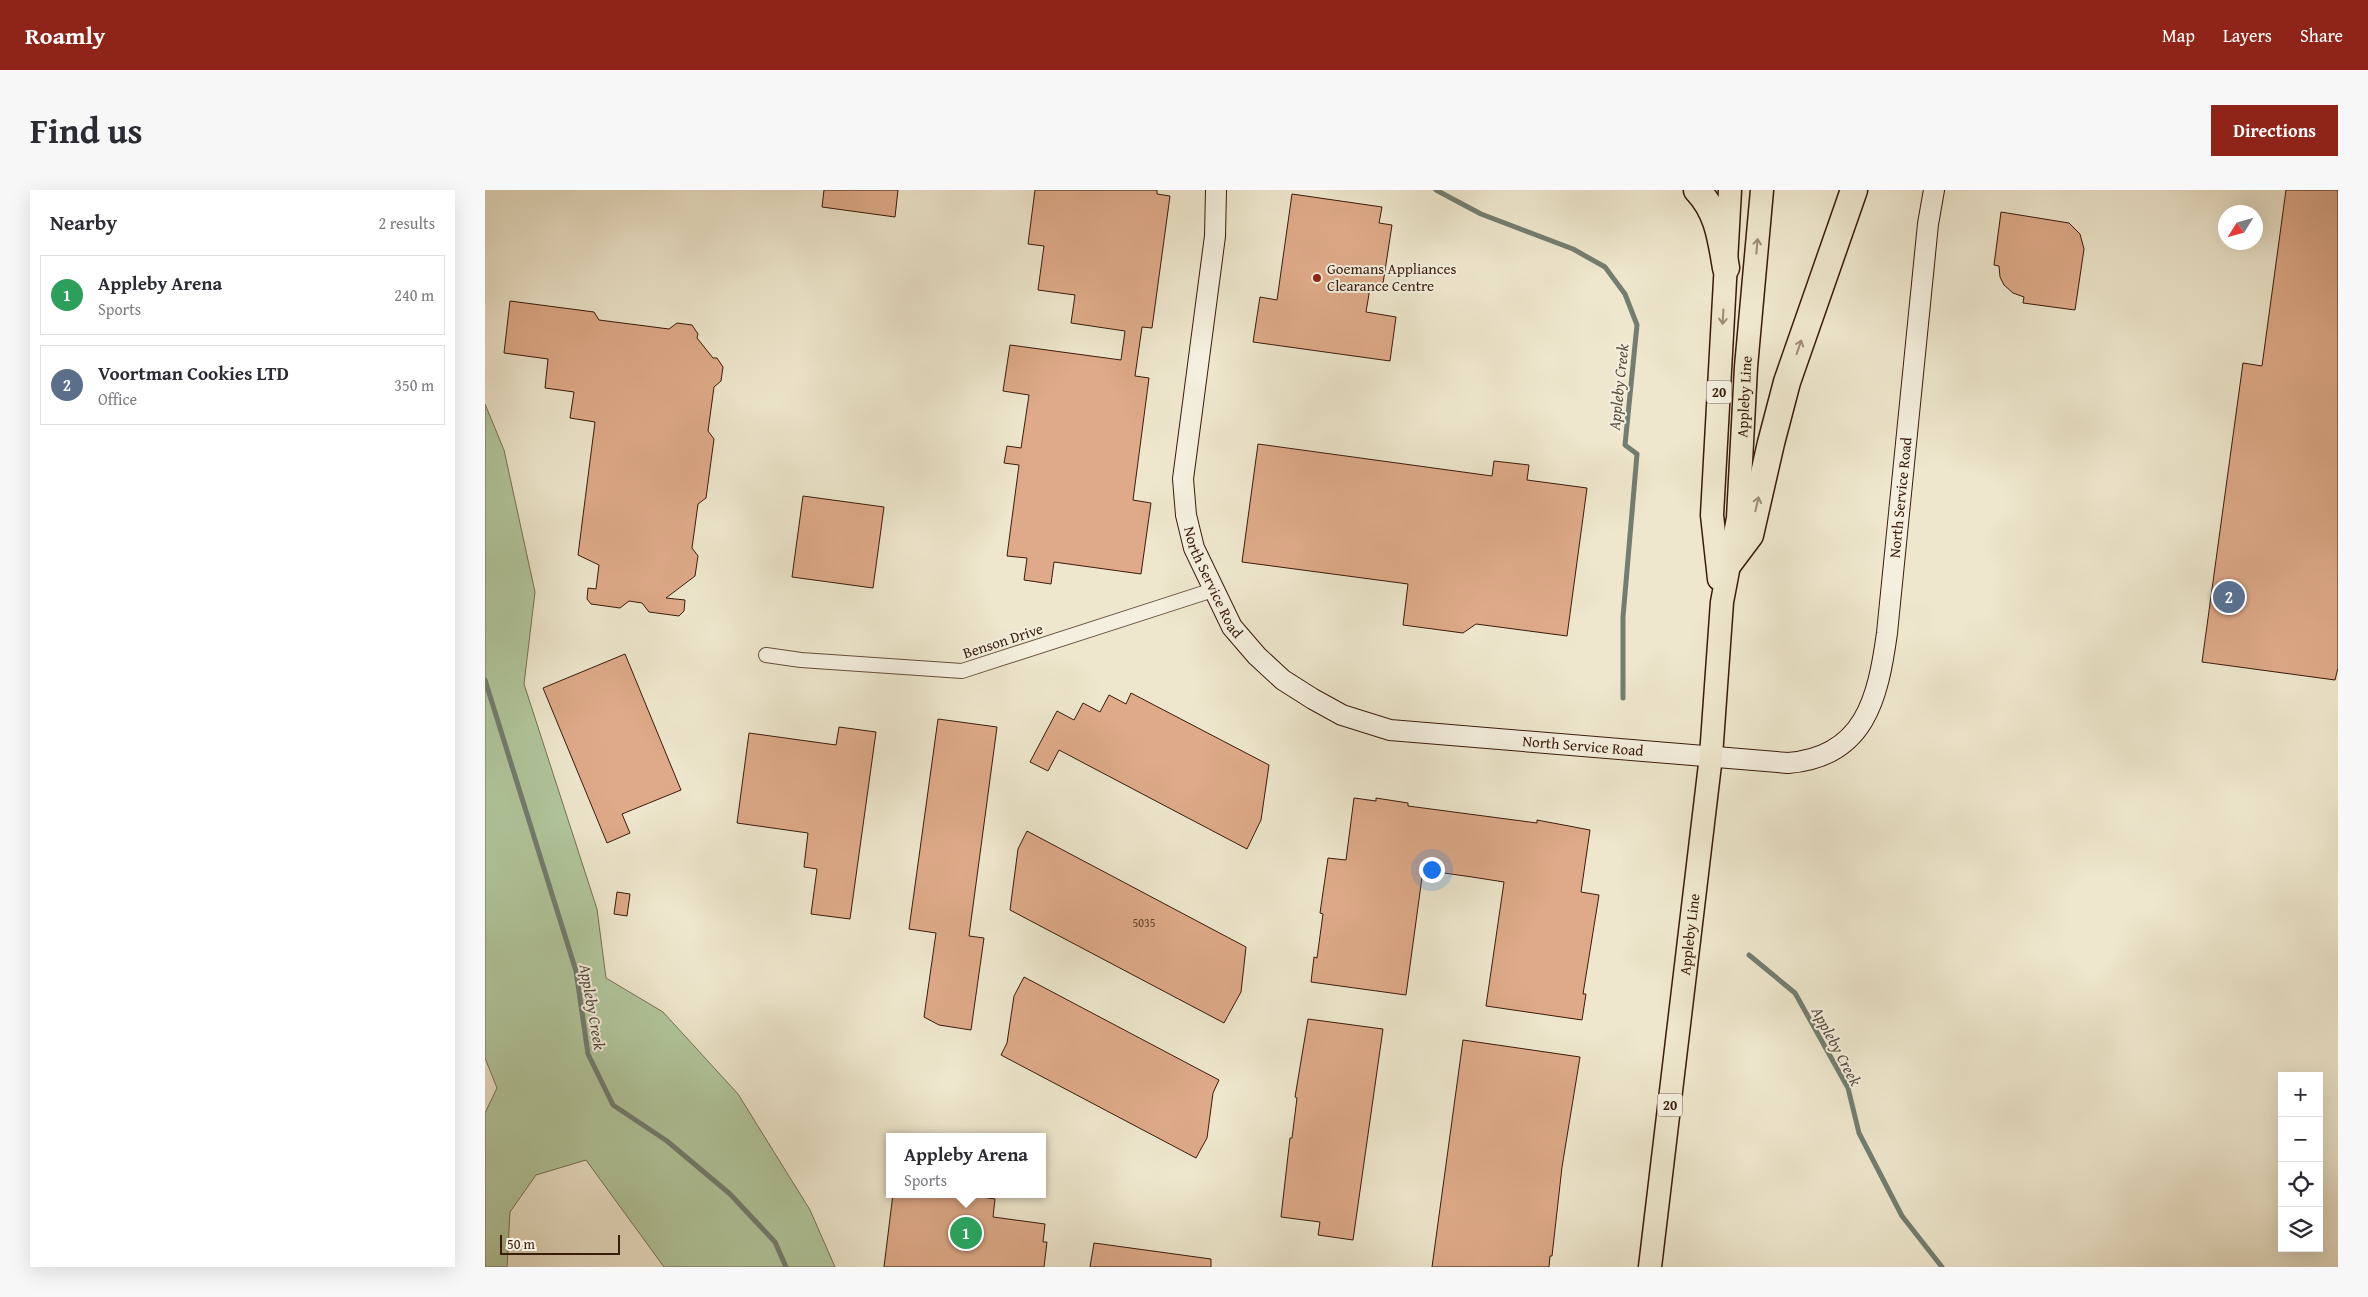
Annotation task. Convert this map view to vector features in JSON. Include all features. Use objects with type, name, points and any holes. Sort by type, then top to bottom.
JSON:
[{"type":"highway","points":[[1697,190],[1707,200],[1714,214],[1720,233],[1726,268]]},
{"type":"highway","points":[[1729,562],[1750,535],[1787,382],[1854,190]]},
{"type":"main road","name":"Appleby Line","points":[[1722,602],[1712,515],[1730,190]]},
{"type":"main road","name":"Appleby Line","points":[[1650,1267],[1711,756],[1722,602],[1738,518],[1746,367],[1762,190]]},
{"type":"street","name":"North Service Road","points":[[1216,190],[1215,236],[1183,479],[1187,515],[1194,548],[1232,626],[1257,656],[1283,680],[1342,715],[1390,730],[1788,764],[1807,762],[1827,755],[1843,744],[1868,715],[1881,675],[1887,633],[1928,224],[1934,190]]},
{"type":"street","name":"Benson Drive","points":[[766,655],[801,660],[962,672],[1213,590]]},
{"type":"green space","points":[[485,404],[504,450],[535,592],[524,684],[597,909],[606,978],[663,1012],[738,1094],[810,1210],[835,1267],[664,1267],[586,1160],[536,1175],[510,1212],[507,1267],[485,1267],[485,1113],[497,1088],[485,1058]]},
{"type":"building","points":[[824,190],[898,190],[895,217],[822,207]]},
{"type":"building","points":[[1035,190],[1157,190],[1157,194],[1170,196],[1152,328],[1142,327],[1135,376],[1149,378],[1133,500],[1151,503],[1141,574],[1054,562],[1051,584],[1024,580],[1027,558],[1007,556],[1019,465],[1004,463],[1007,446],[1021,448],[1029,395],[1003,391],[1010,345],[1121,360],[1125,331],[1071,323],[1075,295],[1038,290],[1044,246],[1028,244]]},
{"type":"building","points":[[2286,190],[2338,190],[2338,668],[2335,680],[2202,662],[2243,363],[2262,366]]},
{"type":"building","points":[[1292,194],[1382,207],[1379,223],[1392,225],[1382,290],[1370,288],[1366,312],[1396,317],[1390,361],[1253,342],[1260,297],[1277,300]]},
{"type":"building","points":[[2001,212],[2069,223],[2080,234],[2084,249],[2075,310],[2023,303],[2024,297],[2013,293],[2004,285],[2000,277],[1999,266],[1994,265]]},
{"type":"building","points":[[510,301],[594,312],[599,320],[669,329],[677,323],[692,325],[698,334],[697,338],[713,358],[717,358],[723,367],[721,381],[714,387],[708,431],[714,439],[706,498],[698,504],[692,548],[698,556],[695,576],[666,598],[685,600],[684,611],[679,616],[649,612],[642,603],[629,601],[620,608],[591,604],[587,599],[588,588],[596,589],[599,565],[578,555],[595,422],[570,418],[574,392],[545,388],[548,359],[504,353]]},
{"type":"building","points":[[1258,444],[1492,476],[1494,461],[1529,465],[1527,480],[1587,488],[1567,636],[1476,624],[1463,633],[1403,625],[1408,584],[1242,562]]},
{"type":"building","points":[[803,496],[884,507],[873,588],[792,577]]},
{"type":"building","points":[[625,654],[681,790],[622,814],[630,833],[607,843],[543,688]]},
{"type":"building","points":[[1131,693],[1269,765],[1261,820],[1247,849],[1059,750],[1048,771],[1030,762],[1057,711],[1074,720],[1083,703],[1100,712],[1109,695],[1126,704]]},
{"type":"building","points":[[938,719],[997,727],[969,936],[984,938],[971,1030],[939,1025],[924,1017],[936,933],[909,929]]},
{"type":"building","points":[[839,727],[876,732],[850,919],[811,914],[817,869],[804,867],[808,833],[737,823],[749,733],[836,745]]},
{"type":"building","points":[[1354,798],[1376,801],[1376,798],[1408,803],[1408,806],[1537,823],[1537,820],[1590,830],[1581,892],[1599,895],[1583,994],[1586,994],[1582,1020],[1486,1006],[1504,882],[1423,870],[1406,995],[1311,982],[1314,957],[1317,958],[1323,914],[1320,913],[1328,858],[1346,860]]},
{"type":"building","points":[[1027,831],[1246,947],[1241,992],[1224,1023],[1010,910],[1018,849]]},
{"type":"building","points":[[617,892],[630,894],[627,916],[614,914]]},
{"type":"building","points":[[1024,977],[1219,1080],[1213,1093],[1207,1138],[1196,1158],[1001,1055],[1007,1043],[1014,996]]},
{"type":"building","points":[[1308,1019],[1383,1029],[1353,1240],[1318,1235],[1320,1222],[1281,1217],[1290,1138],[1292,1138],[1297,1098],[1295,1097]]},
{"type":"building","points":[[1463,1040],[1580,1057],[1562,1167],[1552,1256],[1550,1256],[1549,1267],[1432,1267]]},
{"type":"building","points":[[893,1198],[995,1199],[993,1217],[1045,1224],[1043,1242],[1047,1242],[1044,1267],[884,1267]]},
{"type":"building","points":[[1094,1243],[1211,1259],[1211,1267],[1090,1267]]},
{"type":"waterway","name":"Appleby Creek","points":[[1436,190],[1481,214],[1573,249],[1605,267],[1625,294],[1637,325],[1625,445],[1637,454],[1623,617],[1623,698]]},
{"type":"waterway","name":"Appleby Creek","points":[[485,680],[576,971],[588,1054],[613,1105],[667,1141],[730,1194],[775,1242],[786,1267]]},
{"type":"waterway","name":"Appleby Creek","points":[[1749,955],[1795,993],[1848,1088],[1859,1133],[1902,1216],[1942,1267]]},
{"type":"place","name":"Goemans Appliances Clearance Centre","points":[[1317,278]]},
{"type":"place","name":"Voortman Cookies LTD","points":[[2229,597]]},
{"type":"place","name":"Appleby Arena","points":[[966,1233]]}]
